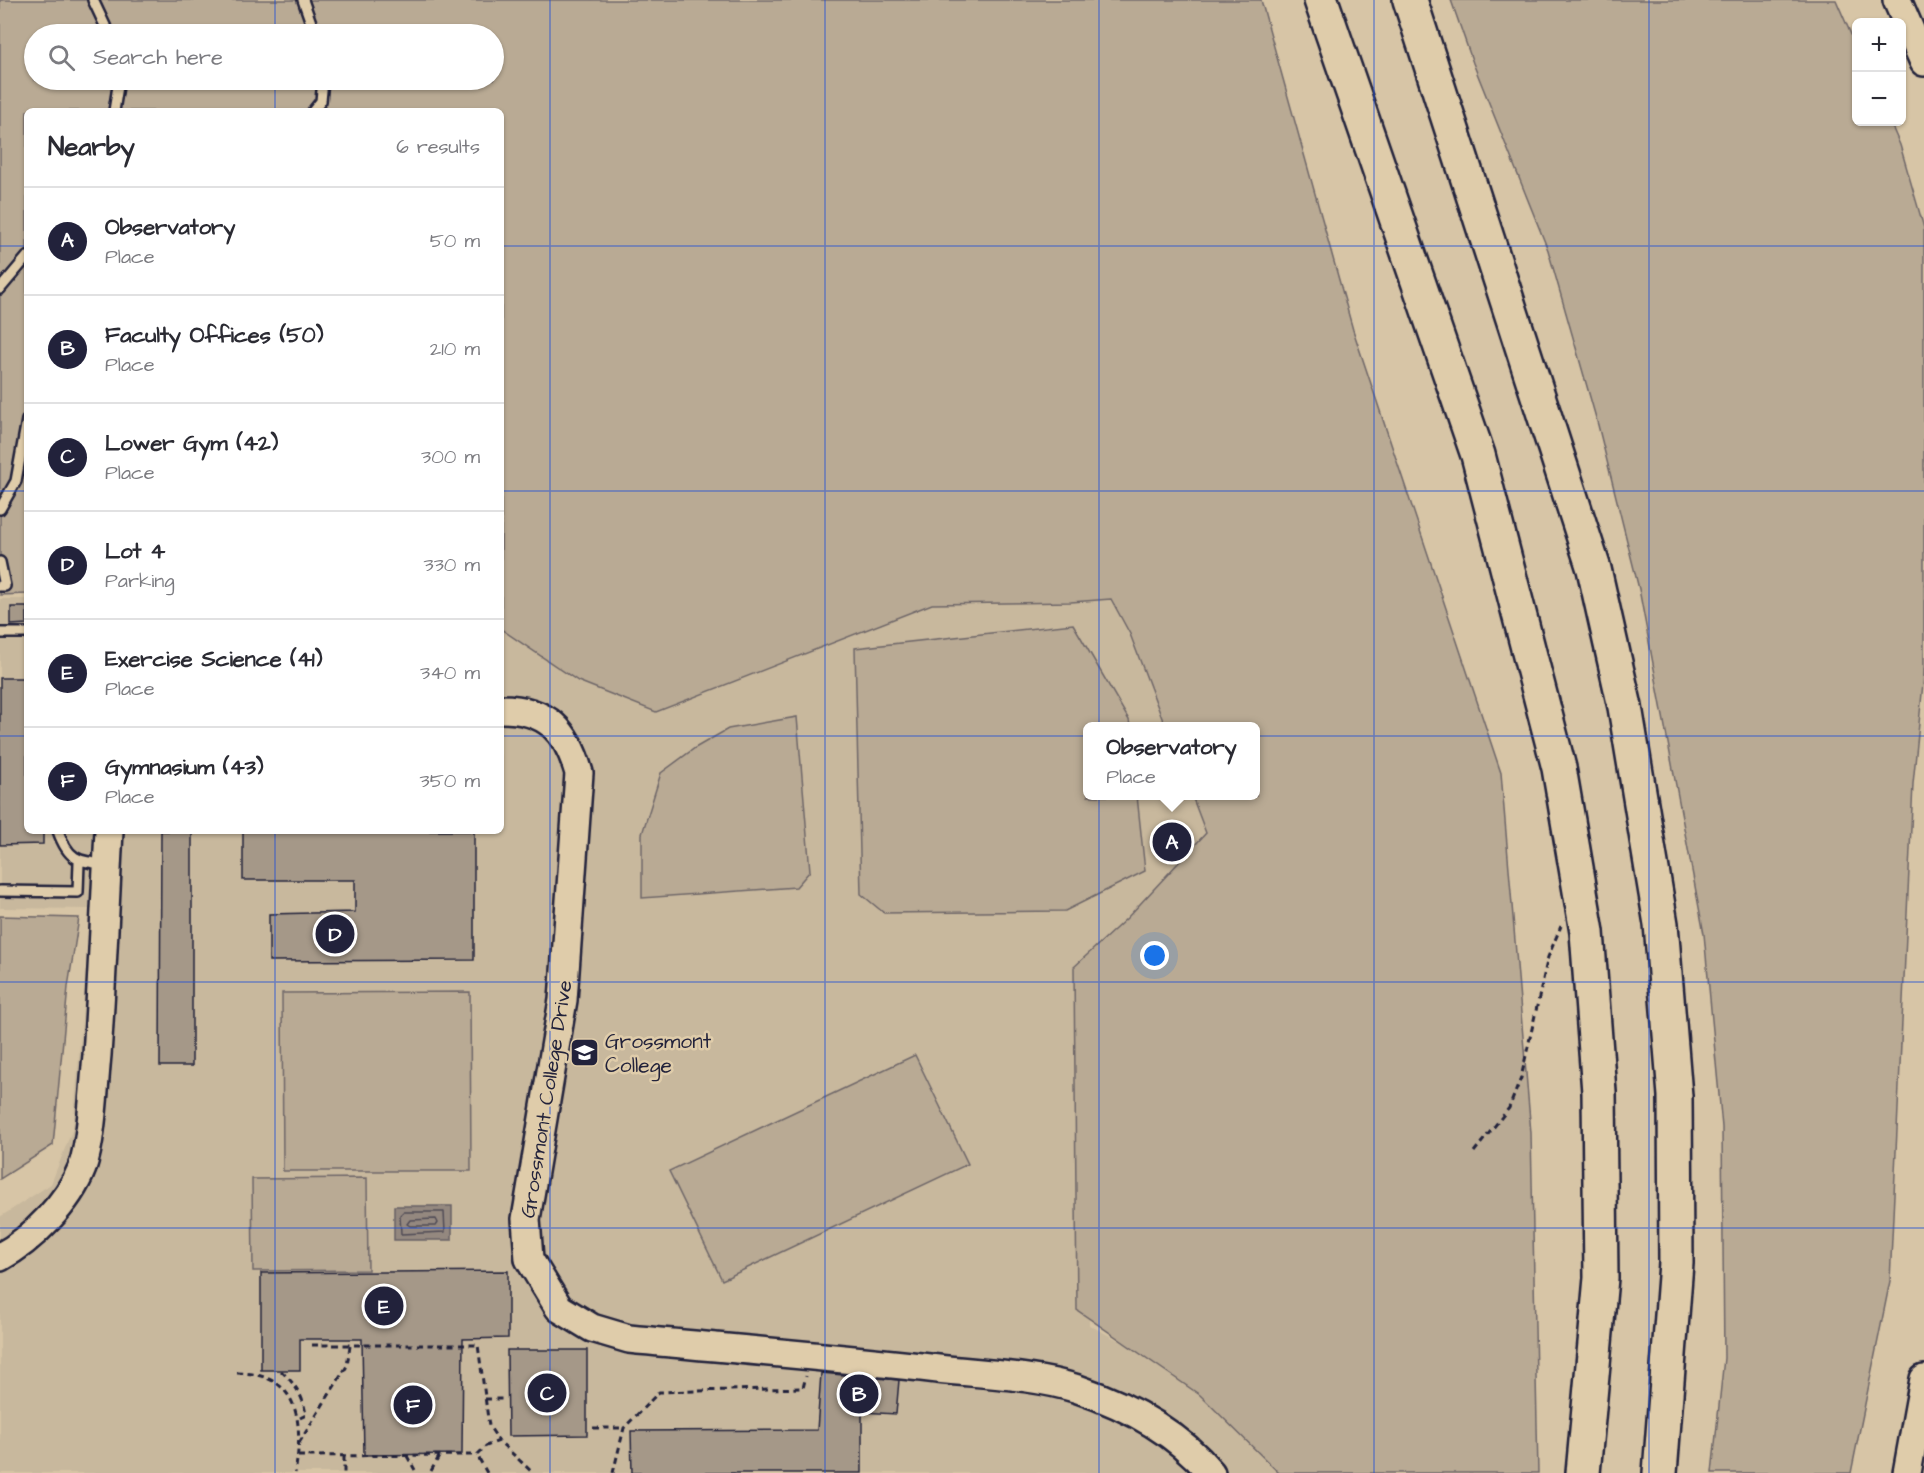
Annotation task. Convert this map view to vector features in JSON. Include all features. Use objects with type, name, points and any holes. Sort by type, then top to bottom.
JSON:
[{"type":"highway","points":[[1321,0],[1478,455],[1559,768],[1587,932],[1599,1092],[1601,1278],[1583,1473]]},
{"type":"highway","points":[[1410,0],[1594,569],[1629,730],[1661,924],[1675,1096],[1676,1263],[1660,1473]]},
{"type":"street","points":[[1897,0],[1924,62]]},
{"type":"street","name":"Grossmont College Drive","points":[[504,709],[521,709],[559,727],[572,749],[579,773],[563,1000],[526,1218],[529,1259],[559,1308],[592,1328],[629,1340],[810,1356],[1031,1380],[1076,1389],[1118,1404],[1170,1434],[1198,1458],[1211,1473]]},
{"type":"street","points":[[0,1257],[14,1250],[66,1200],[82,1166],[94,1095],[109,834]]},
{"type":"street","points":[[1907,1473],[1924,1378]]},
{"type":"lane","points":[[93,0],[105,24]]},
{"type":"lane","points":[[303,0],[311,24]]},
{"type":"lane","points":[[114,108],[117,90]]},
{"type":"lane","points":[[315,108],[321,101],[322,90]]},
{"type":"lane","points":[[0,289],[24,261]]},
{"type":"lane","points":[[0,509],[16,481],[24,437]]},
{"type":"lane","points":[[0,562],[5,586],[0,586]]},
{"type":"lane","points":[[0,633],[24,633]]},
{"type":"lane","points":[[59,834],[64,847],[79,862],[107,864]]},
{"type":"lane","points":[[0,891],[78,892],[79,862]]},
{"type":"path","points":[[1474,1152],[1509,1108],[1521,1078],[1548,957],[1561,925]]},
{"type":"path","points":[[312,1346],[478,1345],[489,1426],[499,1442],[533,1473]]},
{"type":"path","points":[[298,1444],[347,1366],[350,1346]]},
{"type":"path","points":[[613,1473],[624,1428],[659,1392],[803,1388],[810,1356]]},
{"type":"path","points":[[281,1371],[297,1387],[304,1404],[306,1415],[298,1419]]},
{"type":"path","points":[[237,1373],[266,1376],[281,1385],[291,1398],[298,1419],[298,1456],[295,1473]]},
{"type":"path","points":[[485,1400],[506,1400]]},
{"type":"path","points":[[594,1428],[624,1428]]},
{"type":"path","points":[[298,1456],[477,1455],[486,1446],[499,1442]]},
{"type":"path","points":[[431,1470],[440,1455]]},
{"type":"path","points":[[477,1455],[488,1473]]},
{"type":"path","points":[[344,1456],[344,1473]]},
{"type":"path","points":[[407,1456],[414,1470]]},
{"type":"shaded area","points":[[0,0],[1261,0],[1353,330],[1501,773],[1531,1133],[1538,1473],[1279,1473],[1200,1395],[1077,1310],[1074,967],[1127,918],[1206,833],[1194,800],[1260,800],[1260,722],[1163,722],[1130,634],[1111,599],[1071,602],[932,604],[656,712],[578,681],[504,631],[504,108],[24,108],[24,594],[0,595]]},
{"type":"shaded area","points":[[1451,0],[1836,0],[1852,37],[1852,126],[1892,126],[1900,145],[1924,228],[1924,673],[1913,784],[1890,1281],[1851,1473],[1712,1473],[1724,1358],[1722,1127],[1704,934],[1639,589],[1598,425],[1548,250],[1473,63]]},
{"type":"shaded area","name":"Grossmont College","points":[[1139,595],[1175,722],[1083,722],[1083,800],[1197,800],[1206,833],[1089,978],[1089,1325],[1238,1403],[1282,1473],[0,1473],[0,1217],[51,1184],[73,1128],[91,909],[0,908],[0,599],[24,599],[24,834],[504,834],[504,597]]},
{"type":"shaded area","points":[[1073,624],[1129,722],[1083,722],[1083,800],[1137,800],[1145,871],[1065,911],[884,913],[861,894],[855,648]]},
{"type":"shaded area","points":[[797,717],[810,871],[796,887],[642,898],[642,834],[661,773],[695,748],[728,729]]},
{"type":"shaded area","points":[[0,916],[79,918],[68,987],[53,1145],[0,1179]]},
{"type":"shaded area","points":[[470,992],[471,1171],[283,1171],[282,993]]},
{"type":"shaded area","points":[[915,1055],[968,1164],[722,1280],[669,1171]]},
{"type":"shaded area","points":[[367,1178],[368,1270],[253,1271],[252,1179]]},
{"type":"water","points":[[394,1206],[452,1206],[452,1240],[394,1240]]},
{"type":"building","points":[[11,607],[24,607],[24,624],[11,625]]},
{"type":"building","points":[[0,678],[24,678],[24,834],[43,834],[43,844],[0,845]]},
{"type":"building","points":[[1174,824],[1187,837],[1173,851],[1160,839]]},
{"type":"building","points":[[161,834],[192,834],[192,1066],[160,1066]]},
{"type":"building","points":[[243,834],[474,834],[474,960],[269,961],[269,914],[355,912],[355,880],[243,880]]},
{"type":"building","points":[[508,1271],[508,1338],[463,1339],[462,1454],[364,1455],[362,1339],[300,1339],[300,1370],[261,1370],[261,1273]]},
{"type":"building","points":[[507,1350],[587,1350],[587,1435],[508,1436]]},
{"type":"building","points":[[821,1373],[899,1380],[896,1414],[862,1412],[862,1473],[632,1473],[631,1431],[817,1430]]},
{"type":"place","name":"Observatory","points":[[1172,842]]},
{"type":"place","name":"Lot 4","points":[[335,934]]},
{"type":"place","name":"Grossmont College","points":[[584,1053]]},
{"type":"place","name":"Exercise Science (41)","points":[[384,1306]]},
{"type":"place","name":"Lower Gym (42)","points":[[547,1393]]},
{"type":"place","name":"Faculty Offices (50)","points":[[859,1394]]},
{"type":"place","name":"Gymnasium (43)","points":[[413,1405]]}]
